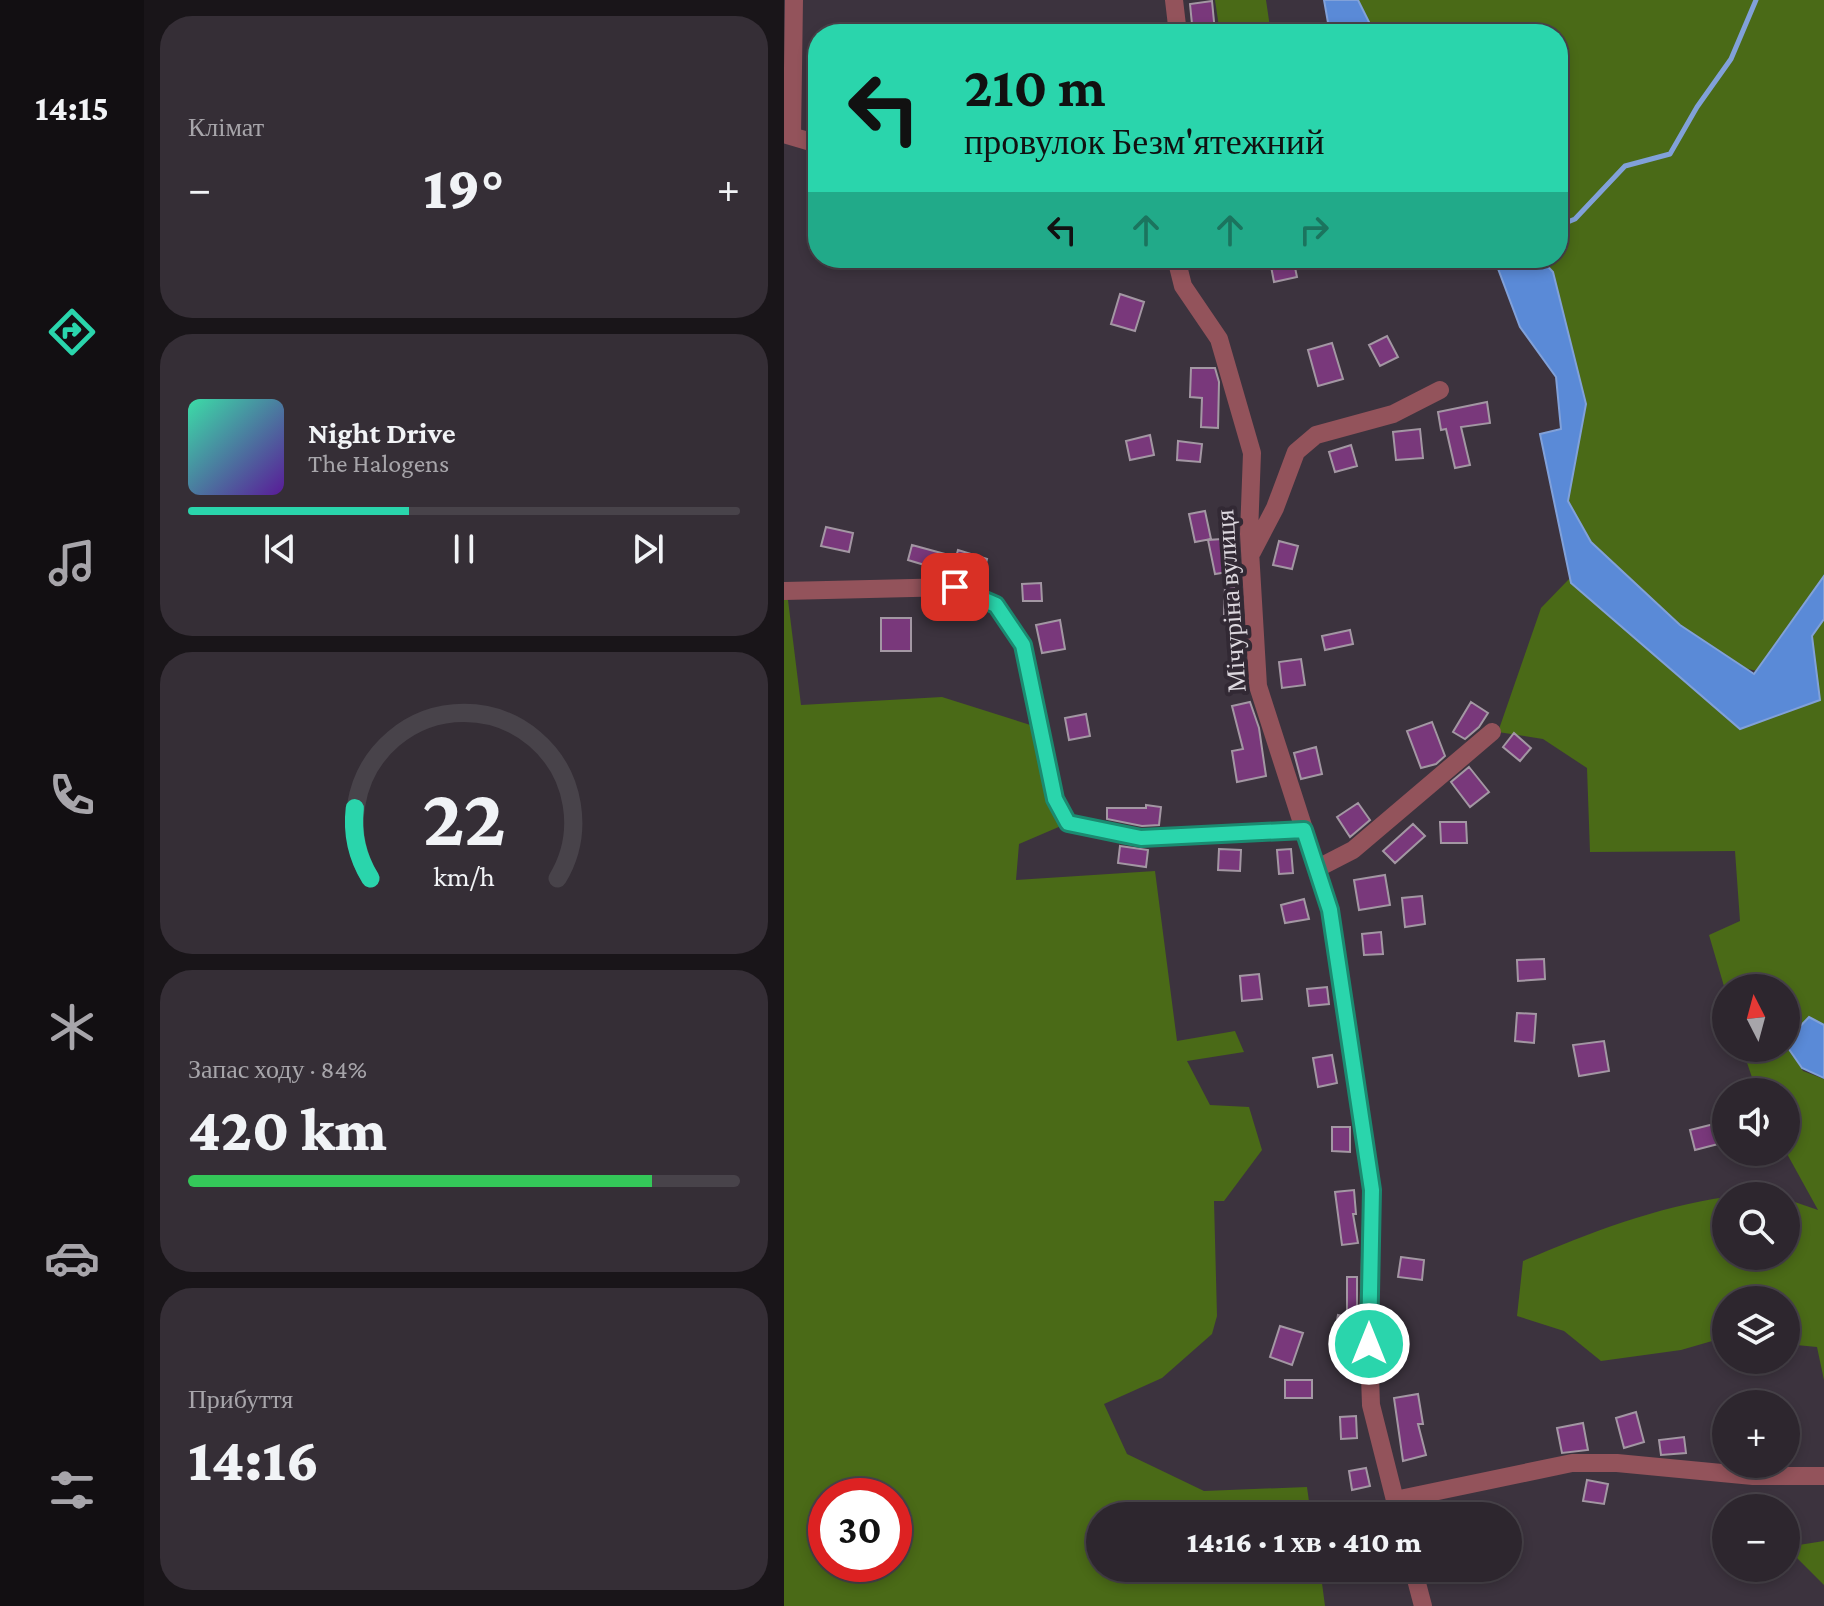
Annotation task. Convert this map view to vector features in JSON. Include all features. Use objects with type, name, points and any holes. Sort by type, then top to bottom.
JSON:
[{"type":"street","points":[[794,0],[788,135],[808,141]]},
{"type":"street","points":[[1174,0],[1177,24]]},
{"type":"street","name":"Мічуріна вулиця","points":[[1178,268],[1183,286],[1219,339],[1252,453],[1250,555],[1258,686],[1330,910],[1372,1190],[1368,1321],[1371,1405],[1395,1502]]},
{"type":"street","points":[[1250,555],[1275,508],[1296,452],[1316,435],[1393,414],[1440,390]]},
{"type":"street","points":[[784,591],[955,587],[996,605],[1023,645],[1055,799],[1068,823],[1141,838],[1304,830]]},
{"type":"street","points":[[1318,868],[1353,850],[1492,732]]},
{"type":"street","points":[[1420,1502],[1572,1463],[1617,1463],[1753,1476],[1824,1476]]},
{"type":"street","points":[[1417,1582],[1423,1606]]},
{"type":"green space","points":[[1215,0],[1266,0],[1270,24],[1219,24]]},
{"type":"green space","points":[[1358,0],[1824,0],[1824,579],[1757,671],[1744,668],[1680,625],[1591,542],[1565,499],[1575,461],[1553,272],[1549,268],[1568,268],[1568,24],[1370,24]]},
{"type":"green space","points":[[1570,578],[1610,613],[1647,637],[1820,700],[1812,636],[1824,619],[1824,1025],[1809,1017],[1800,1026],[1800,974],[1720,974],[1709,935],[1740,921],[1735,851],[1590,852],[1587,768],[1543,739],[1498,732],[1541,608]]},
{"type":"green space","points":[[784,592],[787,592],[801,705],[942,697],[1040,728],[1068,823],[1019,844],[1016,880],[1155,871],[1177,1041],[1235,1031],[1244,1052],[1187,1061],[1210,1105],[1249,1107],[1262,1150],[1224,1201],[1214,1201],[1217,1316],[1212,1334],[1162,1378],[1104,1404],[1127,1454],[1204,1491],[1307,1487],[1309,1502],[1086,1502],[1086,1582],[1322,1582],[1325,1606],[784,1606]]},
{"type":"green space","points":[[1747,1062],[1797,1062],[1803,1071],[1824,1079],[1824,1380],[1817,1347],[1800,1345],[1800,1286],[1712,1286],[1712,1341],[1681,1350],[1601,1361],[1564,1331],[1517,1316],[1523,1261],[1623,1222],[1700,1201],[1712,1199],[1712,1270],[1800,1270],[1800,1204],[1818,1210],[1794,1166],[1800,1166],[1800,1078],[1752,1078]]},
{"type":"green space","points":[[1824,1541],[1824,1585],[1800,1561],[1800,1545]]},
{"type":"water","points":[[1324,0],[1358,0],[1370,24],[1328,24]]},
{"type":"water","points":[[1498,268],[1549,268],[1553,272],[1586,404],[1568,501],[1591,542],[1680,625],[1754,674],[1824,576],[1824,619],[1812,636],[1820,700],[1740,729],[1571,583],[1540,434],[1561,429],[1556,377],[1520,327]]},
{"type":"water","points":[[1809,1017],[1824,1025],[1824,1078],[1802,1068],[1798,1062],[1800,1026]]},
{"type":"building","points":[[1212,1],[1214,24],[1192,24],[1190,4]]},
{"type":"building","points":[[1271,268],[1295,268],[1297,277],[1274,282]]},
{"type":"building","points":[[1120,294],[1144,302],[1135,331],[1111,324]]},
{"type":"building","points":[[1387,336],[1398,357],[1380,366],[1369,345]]},
{"type":"building","points":[[1332,343],[1343,379],[1318,386],[1308,350]]},
{"type":"building","points":[[1191,368],[1215,368],[1219,382],[1218,428],[1201,427],[1202,398],[1190,397]]},
{"type":"building","points":[[1487,402],[1490,423],[1461,427],[1470,465],[1455,468],[1446,429],[1441,430],[1438,412]]},
{"type":"building","points":[[1420,429],[1423,458],[1396,460],[1393,432]]},
{"type":"building","points":[[1150,435],[1154,455],[1130,460],[1126,441]]},
{"type":"building","points":[[1178,441],[1202,444],[1200,462],[1177,460]]},
{"type":"building","points":[[1351,445],[1357,466],[1335,472],[1329,452]]},
{"type":"building","points":[[1205,511],[1211,539],[1195,542],[1189,514]]},
{"type":"building","points":[[826,527],[853,533],[849,552],[821,546]]},
{"type":"building","points":[[1237,538],[1238,556],[1225,557],[1228,572],[1215,574],[1208,540]]},
{"type":"building","points":[[1279,541],[1298,546],[1292,569],[1273,565]]},
{"type":"building","points":[[912,545],[956,557],[958,550],[987,559],[981,582],[908,560]]},
{"type":"building","points":[[1041,583],[1042,601],[1023,601],[1022,584]]},
{"type":"building","points":[[1225,586],[1240,587],[1240,616],[1224,616]]},
{"type":"building","points":[[881,618],[911,618],[911,651],[881,651]]},
{"type":"building","points":[[1060,620],[1065,649],[1042,653],[1036,625]]},
{"type":"building","points":[[1350,630],[1353,644],[1325,650],[1322,636]]},
{"type":"building","points":[[1301,659],[1305,685],[1282,688],[1279,662]]},
{"type":"building","points":[[1250,702],[1259,728],[1266,776],[1237,782],[1232,751],[1243,749],[1232,706]]},
{"type":"building","points":[[1471,702],[1488,713],[1479,727],[1465,739],[1453,732]]},
{"type":"building","points":[[1086,714],[1090,736],[1069,740],[1065,718]]},
{"type":"building","points":[[1432,722],[1445,756],[1436,764],[1421,768],[1407,731]]},
{"type":"building","points":[[1514,733],[1531,748],[1520,761],[1503,747]]},
{"type":"building","points":[[1316,747],[1322,774],[1301,779],[1294,753]]},
{"type":"building","points":[[1469,767],[1489,792],[1470,807],[1451,782]]},
{"type":"building","points":[[1358,803],[1370,820],[1350,837],[1337,817]]},
{"type":"building","points":[[1146,805],[1161,807],[1159,825],[1142,826],[1107,819],[1107,808],[1146,808]]},
{"type":"building","points":[[1440,822],[1466,822],[1467,843],[1441,843]]},
{"type":"building","points":[[1413,824],[1425,836],[1395,863],[1383,851]]},
{"type":"building","points":[[1120,846],[1148,850],[1146,867],[1118,863]]},
{"type":"building","points":[[1219,849],[1241,850],[1240,871],[1218,870]]},
{"type":"building","points":[[1291,849],[1293,873],[1279,874],[1277,850]]},
{"type":"building","points":[[1385,875],[1390,905],[1359,910],[1354,880]]},
{"type":"building","points":[[1422,896],[1425,924],[1405,927],[1402,898]]},
{"type":"building","points":[[1304,899],[1309,919],[1285,923],[1281,905]]},
{"type":"building","points":[[1381,932],[1383,954],[1364,955],[1362,934]]},
{"type":"building","points":[[1544,959],[1545,979],[1518,981],[1517,960]]},
{"type":"building","points":[[1259,974],[1262,999],[1242,1001],[1240,976]]},
{"type":"building","points":[[1327,987],[1329,1004],[1309,1006],[1307,989]]},
{"type":"building","points":[[1517,1013],[1536,1014],[1534,1043],[1515,1041]]},
{"type":"building","points":[[1604,1041],[1609,1071],[1579,1076],[1573,1045]]},
{"type":"building","points":[[1332,1055],[1337,1083],[1318,1087],[1313,1058]]},
{"type":"building","points":[[1712,1124],[1712,1146],[1695,1150],[1690,1130]]},
{"type":"building","points":[[1332,1127],[1350,1127],[1350,1152],[1332,1151]]},
{"type":"building","points":[[1354,1190],[1356,1214],[1353,1214],[1358,1243],[1342,1245],[1335,1192]]},
{"type":"building","points":[[1401,1257],[1424,1260],[1422,1280],[1398,1277]]},
{"type":"building","points":[[1347,1277],[1357,1277],[1357,1338],[1353,1354],[1348,1353],[1348,1339],[1334,1336],[1338,1315],[1347,1317]]},
{"type":"building","points":[[1280,1326],[1303,1333],[1292,1365],[1270,1357]]},
{"type":"building","points":[[1285,1380],[1312,1380],[1312,1398],[1285,1398]]},
{"type":"building","points":[[1418,1394],[1423,1424],[1418,1424],[1426,1455],[1403,1461],[1394,1398]]},
{"type":"building","points":[[1636,1412],[1644,1442],[1624,1448],[1616,1418]]},
{"type":"building","points":[[1356,1416],[1357,1438],[1341,1439],[1340,1417]]},
{"type":"building","points":[[1583,1423],[1588,1450],[1562,1453],[1557,1428]]},
{"type":"building","points":[[1684,1437],[1686,1453],[1661,1455],[1659,1440]]},
{"type":"building","points":[[1366,1468],[1370,1486],[1352,1490],[1349,1471]]},
{"type":"building","points":[[1587,1480],[1608,1484],[1604,1504],[1583,1501]]},
{"type":"waterway","points":[[1568,222],[1575,219],[1625,166],[1670,154],[1697,107],[1731,59],[1756,0]]},
{"type":"route","points":[[955,587],[996,605],[1023,645],[1055,799],[1068,823],[1141,838],[1304,830],[1330,910],[1372,1190],[1369,1344]]}]
